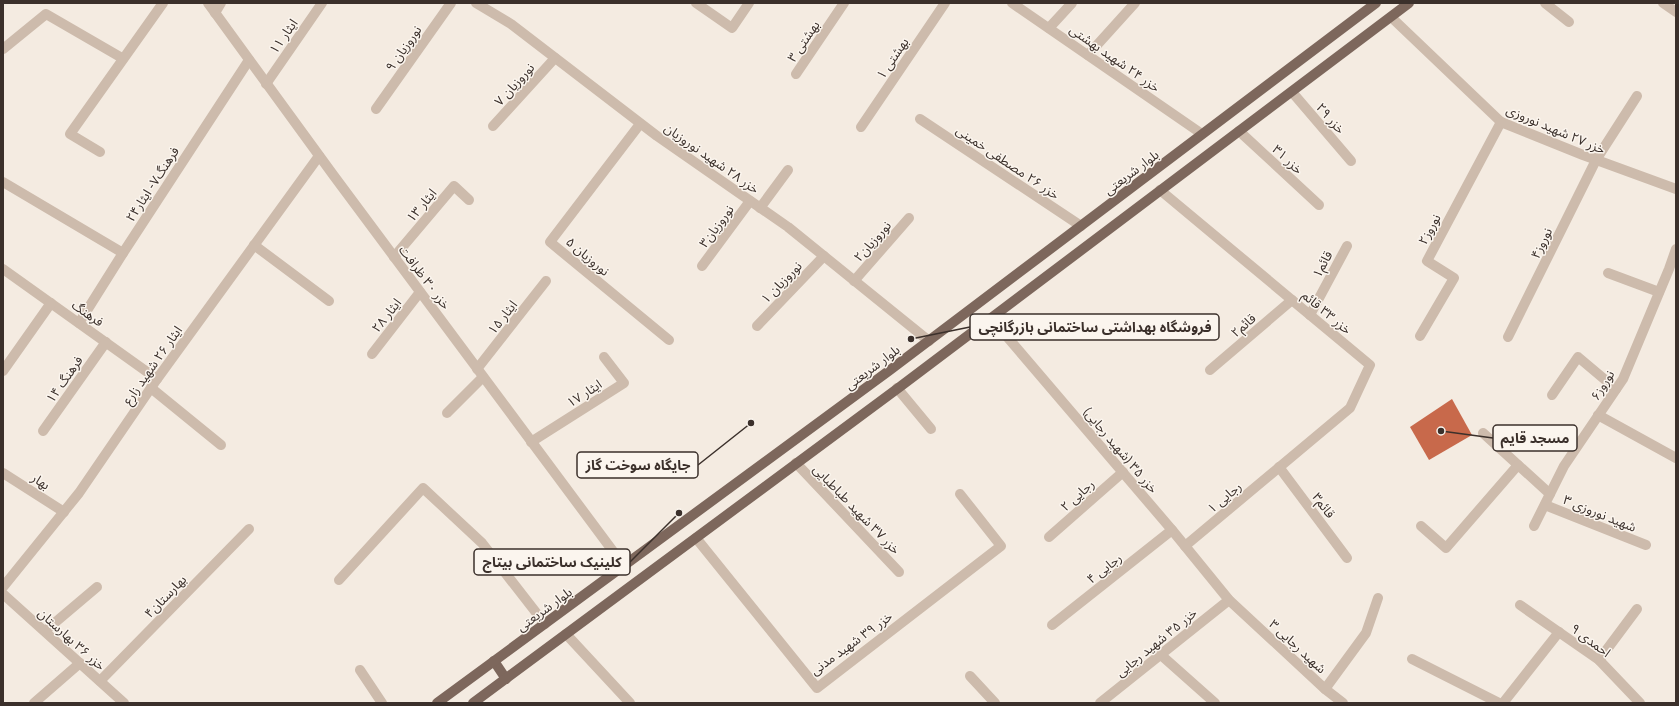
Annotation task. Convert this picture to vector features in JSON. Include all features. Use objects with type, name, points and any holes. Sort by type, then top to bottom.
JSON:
[{"type":"main road","name":"بلوار شریعتی","points":[[437,703],[929,341],[1376,3]]},
{"type":"main road","points":[[475,702],[898,388],[1409,3]]},
{"type":"main road","points":[[494,661],[506,679]]},
{"type":"street","points":[[100,152],[70,134],[122,58],[163,3]]},
{"type":"street","name":"خزر ۳۰ ظرافت","points":[[208,3],[319,156],[624,566]]},
{"type":"street","points":[[215,13],[221,3]]},
{"type":"street","name":"ایثار ۱۱","points":[[266,84],[322,3]]},
{"type":"street","name":"نوروزیان ۹","points":[[376,109],[450,3]]},
{"type":"street","name":"خزر ۲۸ شهید نوروزیان","points":[[476,3],[511,24],[640,124],[788,227],[929,341]]},
{"type":"street","points":[[696,3],[732,28],[749,3]]},
{"type":"street","name":"بهشتی ۳","points":[[796,74],[844,3]]},
{"type":"street","name":"بهشتی ۱","points":[[861,127],[945,3]]},
{"type":"street","name":"خزر ۲۴ شهید بهشتی","points":[[1012,3],[1202,134]]},
{"type":"street","points":[[1049,28],[1072,3]]},
{"type":"street","points":[[1088,55],[1135,3]]},
{"type":"street","points":[[1545,3],[1569,22]]},
{"type":"street","points":[[1663,3],[1676,12]]},
{"type":"street","points":[[3,49],[46,14],[122,58]]},
{"type":"street","name":"خزر ۲۷ شهید نوروزی","points":[[1391,17],[1501,122],[1596,160],[1676,189]]},
{"type":"street","name":"نوروزیان ۷","points":[[493,126],[555,58]]},
{"type":"street","name":"فرهنگ۷- ایثار۲۴","points":[[79,323],[249,60]]},
{"type":"street","name":"خزر ۲۹","points":[[1292,92],[1351,161]]},
{"type":"street","name":"نوروز۴","points":[[1508,337],[1596,160],[1637,96]]},
{"type":"street","name":"خزر ۲۶ مصطفی خمینی","points":[[920,119],[1081,226]]},
{"type":"street","name":"نوروز۲","points":[[1420,336],[1454,278],[1427,262],[1501,122]]},
{"type":"street","name":"نوروزیان ۵","points":[[640,124],[550,242],[669,340]]},
{"type":"street","name":"خزر ۳۱","points":[[1239,131],[1319,206]]},
{"type":"street","name":"ایثار ۲۶ شهید زارع","points":[[3,586],[79,494],[157,379],[319,156]]},
{"type":"street","points":[[760,208],[788,170]]},
{"type":"street","points":[[3,182],[123,253]]},
{"type":"street","name":"ایثار ۱۳","points":[[394,257],[454,186],[469,200]]},
{"type":"street","name":"خزر ۳۳ قائم","points":[[1160,190],[1370,365],[1350,408],[1280,467]]},
{"type":"street","name":"نوروزیان۳","points":[[702,266],[750,201]]},
{"type":"street","name":"نوروزیان۲","points":[[854,281],[909,218]]},
{"type":"street","points":[[254,246],[329,300]]},
{"type":"street","name":"قائم۱","points":[[1310,315],[1346,246]]},
{"type":"street","name":"نوروز۶","points":[[1534,526],[1564,466],[1623,379],[1676,249]]},
{"type":"street","name":"نوروزیان ۱","points":[[757,326],[824,256]]},
{"type":"street","name":"فرهنگ","points":[[3,269],[157,379]]},
{"type":"street","points":[[1608,273],[1659,292]]},
{"type":"street","name":"ایثار ۱۵","points":[[447,412],[480,373],[546,281]]},
{"type":"street","name":"ایثار ۲۸","points":[[372,354],[420,292]]},
{"type":"street","name":"قائم۲","points":[[1210,370],[1292,300]]},
{"type":"street","points":[[3,371],[51,303]]},
{"type":"street","name":"خزر ۳۵ (شهید رجایی)","points":[[991,318],[1172,530],[1229,600]]},
{"type":"street","name":"فرهنگ ۱۴","points":[[43,431],[106,342]]},
{"type":"street","name":"ایثار ۱۷","points":[[531,442],[624,383],[604,358]]},
{"type":"street","points":[[1552,395],[1578,358],[1616,389]]},
{"type":"street","points":[[151,388],[221,445]]},
{"type":"street","points":[[898,388],[930,429]]},
{"type":"street","points":[[1598,415],[1676,458]]},
{"type":"street","points":[[1483,433],[1550,494]]},
{"type":"street","name":"خزر ۳۷ شهید طباطبایی","points":[[796,463],[899,572]]},
{"type":"street","points":[[1421,526],[1446,548],[1518,465]]},
{"type":"street","name":"رجایی ۱","points":[[1185,546],[1280,467]]},
{"type":"street","name":"قائم۳","points":[[1280,467],[1347,558]]},
{"type":"street","name":"بهار","points":[[3,472],[64,512]]},
{"type":"street","name":"رجایی ۲","points":[[1049,537],[1123,472]]},
{"type":"street","points":[[339,580],[423,488],[482,543],[545,624]]},
{"type":"street","name":"خزر ۳۹ شهید مدنی","points":[[696,538],[817,688],[1001,546],[960,494]]},
{"type":"street","name":"شهید نوروزی ۳","points":[[1545,505],[1646,545]]},
{"type":"street","name":"بهارستان۴","points":[[100,682],[248,529]]},
{"type":"street","name":"رجایی ۴","points":[[1052,625],[1172,530]]},
{"type":"street","points":[[44,632],[97,586]]},
{"type":"street","name":"خزر ۳۶ بهارستان","points":[[3,594],[124,703]]},
{"type":"street","name":"شهید رجایی ۳","points":[[1229,600],[1325,689],[1366,633],[1378,598]]},
{"type":"street","name":"خزر ۳۵ شهید رجایی","points":[[1100,703],[1229,600]]},
{"type":"street","name":"احمدی ۹","points":[[1520,605],[1599,660],[1640,703]]},
{"type":"street","points":[[1599,660],[1637,609]]},
{"type":"street","points":[[1503,703],[1559,632]]},
{"type":"street","points":[[566,634],[630,703]]},
{"type":"street","points":[[1161,655],[1216,703]]},
{"type":"street","points":[[1412,659],[1499,703]]},
{"type":"street","points":[[34,703],[80,663]]},
{"type":"street","points":[[360,670],[382,703]]},
{"type":"street","points":[[970,676],[995,703]]},
{"type":"street","points":[[1325,689],[1343,703]]},
{"type":"building","points":[[1452,399],[1472,435],[1429,460],[1410,427]]},
{"type":"place","name":"فروشگاه بهداشتی ساختمانی بازرگانچی","points":[[911,339]]},
{"type":"place","name":"جایگاه سوخت گاز","points":[[751,423]]},
{"type":"place","name":"مسجد قایم","points":[[1441,431]]},
{"type":"place","name":"کلینیک ساختمانی بیتاج","points":[[679,513]]}]
